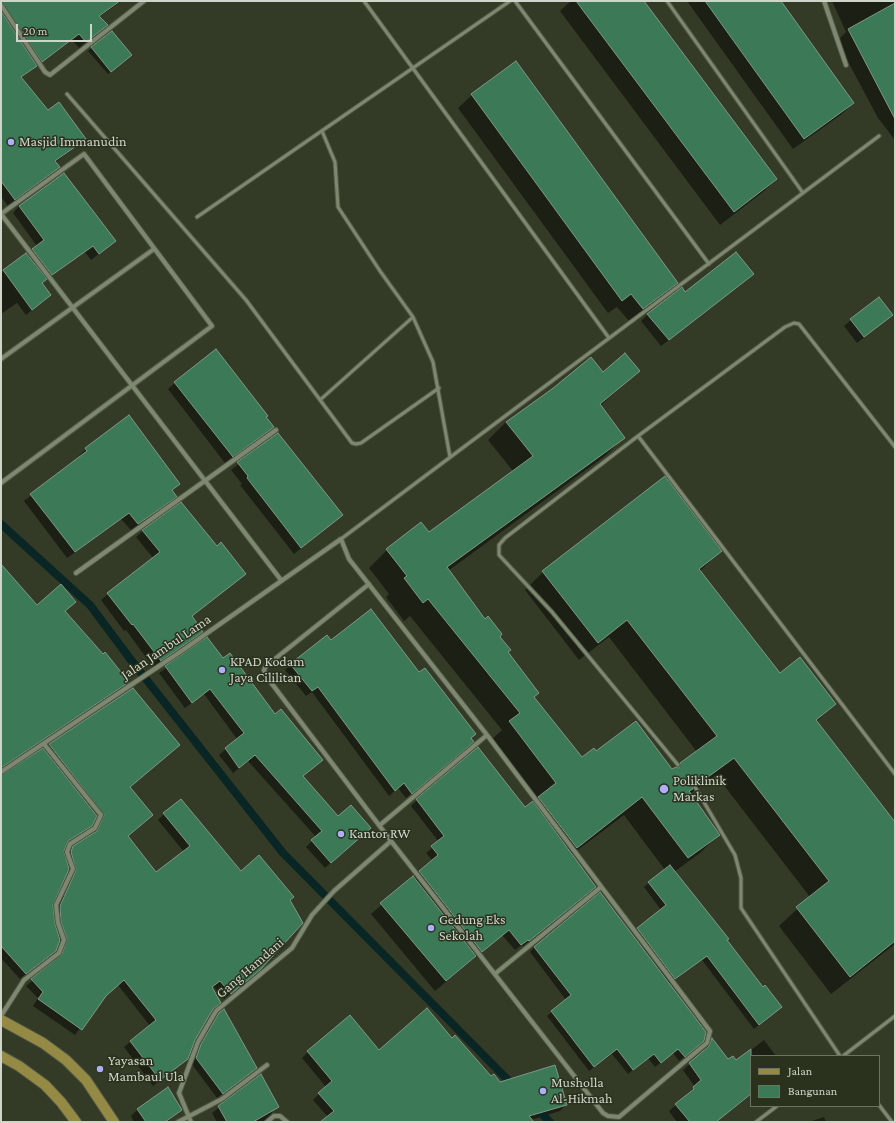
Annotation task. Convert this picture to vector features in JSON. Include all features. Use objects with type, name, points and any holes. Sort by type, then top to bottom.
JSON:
[{"type":"main road","points":[[1,1020],[43,1043],[66,1060],[86,1080],[114,1122]]},
{"type":"main road","points":[[1,1056],[19,1066],[45,1085],[61,1102],[76,1122]]},
{"type":"street","points":[[1,5],[45,72],[50,75],[144,1]]},
{"type":"street","points":[[824,1],[846,65]]},
{"type":"street","points":[[1,484],[132,386],[212,326],[84,154],[1,214],[72,308],[132,386],[205,480],[281,580]]},
{"type":"street","points":[[1,359],[154,249]]},
{"type":"street","points":[[76,573],[276,430]]},
{"type":"street","points":[[341,539],[349,559],[369,584],[487,735],[710,1031],[707,1043],[619,1117],[613,1117],[603,1113],[496,973],[391,841],[266,676],[264,670],[266,666],[369,584]]},
{"type":"street","name":"Jalan Jambul Lama","points":[[1,772],[154,670],[341,539]]},
{"type":"street","points":[[380,825],[487,735]]},
{"type":"street","points":[[1,1016],[24,980],[59,953],[64,940],[58,923],[56,905],[73,869],[67,852],[68,848],[70,844],[79,836],[95,828],[101,815],[44,744]]},
{"type":"street","name":"Gang Hamdani","points":[[191,1122],[187,1117],[179,1093],[198,1042],[216,1011],[292,948],[312,915],[334,891],[391,841]]},
{"type":"street","points":[[496,973],[601,887]]},
{"type":"street","points":[[178,1122],[222,1099],[267,1065]]},
{"type":"street","points":[[266,1122],[274,1116],[280,1116],[286,1122]]},
{"type":"lane","points":[[364,1],[609,338]]},
{"type":"lane","points":[[197,217],[510,1]]},
{"type":"lane","points":[[515,1],[709,264]]},
{"type":"lane","points":[[667,1],[803,193]]},
{"type":"lane","points":[[67,94],[246,300],[352,443],[356,444],[438,388]]},
{"type":"lane","points":[[322,131],[335,162],[338,207],[360,242],[413,317],[433,362],[450,457]]},
{"type":"lane","points":[[341,539],[879,136]]},
{"type":"lane","points":[[320,400],[413,317]]},
{"type":"lane","points":[[678,765],[552,612],[499,555],[499,545],[505,538],[638,436],[785,327],[794,323],[799,324],[895,447]]},
{"type":"lane","points":[[638,436],[895,774]]},
{"type":"lane","points":[[695,787],[735,855],[741,878],[741,908],[840,1055]]},
{"type":"lane","points":[[842,1055],[895,1016]]},
{"type":"lane","points":[[880,1106],[892,1122]]},
{"type":"lane","points":[[756,1122],[776,1107]]},
{"type":"building","points":[[1,1],[120,1],[99,16],[108,25],[86,42],[79,34],[42,62]]},
{"type":"building","points":[[576,1],[644,1],[777,179],[734,212]]},
{"type":"building","points":[[705,1],[781,1],[854,103],[804,139]]},
{"type":"building","points":[[895,3],[895,119],[848,29]]},
{"type":"building","points":[[1,11],[37,66],[21,77],[48,110],[59,102],[86,139],[55,161],[60,167],[15,200],[1,181]]},
{"type":"building","points":[[112,31],[132,55],[111,72],[91,47]]},
{"type":"building","points":[[516,61],[678,283],[643,309],[631,294],[622,301],[471,94]]},
{"type":"building","points":[[64,173],[116,241],[99,254],[93,246],[52,275],[32,249],[44,240],[19,206]]},
{"type":"building","points":[[736,252],[754,274],[669,340],[647,314],[682,287],[685,292]]},
{"type":"building","points":[[26,253],[47,279],[42,283],[51,295],[32,310],[3,270]]},
{"type":"building","points":[[879,297],[893,315],[864,337],[850,319]]},
{"type":"building","points":[[216,349],[268,416],[266,417],[274,427],[233,457],[174,382]]},
{"type":"building","points":[[625,353],[640,371],[600,404],[625,438],[447,567],[485,619],[488,616],[502,634],[500,637],[511,650],[508,652],[539,693],[534,697],[582,757],[594,748],[596,751],[636,721],[672,769],[676,767],[679,768],[680,763],[717,736],[627,620],[598,643],[542,571],[665,476],[722,551],[699,569],[780,673],[800,657],[836,704],[816,720],[895,822],[895,941],[850,977],[796,907],[829,881],[734,758],[697,785],[693,785],[693,789],[689,791],[720,835],[688,858],[642,797],[577,848],[538,797],[556,783],[509,721],[520,713],[428,599],[423,603],[404,578],[407,576],[386,549],[421,522],[429,532],[533,456],[506,422],[552,389],[591,357],[603,372]]},
{"type":"building","points":[[129,415],[180,484],[172,490],[177,497],[138,524],[129,513],[75,552],[30,494],[87,451],[85,448]]},
{"type":"building","points":[[278,433],[343,515],[301,548],[247,478],[248,476],[237,462]]},
{"type":"building","points":[[181,502],[217,546],[221,542],[246,574],[192,616],[203,632],[161,661],[107,593],[160,552],[142,530]]},
{"type":"building","points":[[1,564],[37,605],[61,584],[76,602],[65,611],[103,654],[105,652],[129,682],[1,768]]},
{"type":"building","points":[[371,609],[419,672],[425,668],[476,734],[471,738],[474,742],[412,794],[404,783],[395,791],[318,687],[312,691],[290,664],[327,635],[331,640]]},
{"type":"building","points":[[207,637],[223,658],[230,653],[275,714],[281,709],[323,760],[303,776],[338,816],[351,805],[371,828],[331,863],[311,840],[322,831],[255,755],[239,768],[225,748],[244,733],[210,689],[192,703],[165,666]]},
{"type":"building","points":[[133,688],[180,745],[130,787],[153,815],[128,836],[156,872],[190,846],[163,813],[181,799],[241,871],[259,855],[294,897],[290,900],[303,923],[260,970],[231,994],[220,981],[212,987],[221,1003],[213,1009],[195,1040],[188,1059],[160,1080],[130,1041],[156,1020],[124,980],[106,996],[82,1030],[38,999],[43,992],[31,979],[62,954],[67,939],[61,922],[60,906],[76,870],[71,852],[73,846],[97,831],[104,815],[49,744]]},
{"type":"building","points":[[478,747],[525,807],[533,801],[596,887],[529,941],[528,940],[521,945],[509,930],[482,952],[419,871],[438,855],[431,846],[444,836],[416,799]]},
{"type":"building","points":[[43,748],[97,816],[92,826],[68,841],[64,851],[69,869],[53,905],[55,924],[60,940],[56,951],[26,974],[1,946],[1,775]]},
{"type":"building","points":[[670,865],[729,939],[727,940],[763,987],[765,985],[782,1007],[759,1025],[707,956],[675,979],[637,928],[666,905],[648,882]]},
{"type":"building","name":"Gedung Eks Sekolah","points":[[413,876],[476,956],[446,981],[380,903]]},
{"type":"building","points":[[600,892],[706,1032],[704,1041],[685,1057],[678,1049],[661,1063],[654,1054],[633,1070],[617,1049],[594,1067],[551,1011],[571,995],[534,947]]},
{"type":"building","points":[[427,1008],[452,1038],[455,1035],[491,1076],[494,1074],[500,1082],[555,1065],[567,1105],[529,1116],[534,1122],[320,1122],[334,1111],[318,1093],[332,1081],[307,1051],[350,1015],[379,1050]]},
{"type":"building","points":[[224,1009],[257,1068],[223,1094],[196,1058],[201,1044],[219,1013]]},
{"type":"building","points":[[712,1038],[728,1059],[733,1056],[736,1060],[751,1049],[750,1095],[716,1122],[690,1122],[675,1104],[694,1089],[693,1087],[701,1080],[689,1063],[709,1046]]},
{"type":"building","points":[[261,1074],[279,1107],[253,1122],[227,1122],[218,1106]]},
{"type":"building","points":[[168,1087],[182,1110],[165,1122],[146,1122],[137,1109]]},
{"type":"waterway","points":[[1,524],[90,605],[131,660],[283,853],[515,1087]]},
{"type":"waterway","points":[[533,1105],[550,1122]]},
{"type":"place","name":"Masjid Immanudin","points":[[11,142]]},
{"type":"place","name":"KPAD Kodam Jaya Cililitan","points":[[222,670]]},
{"type":"place","name":"Poliklinik Markas","points":[[664,789]]},
{"type":"place","name":"Kantor RW","points":[[341,834]]},
{"type":"place","name":"Gedung Eks Sekolah","points":[[431,928]]},
{"type":"place","name":"Yayasan Mambaul Ula","points":[[100,1069]]},
{"type":"place","name":"Musholla Al-Hikmah","points":[[543,1091]]}]
